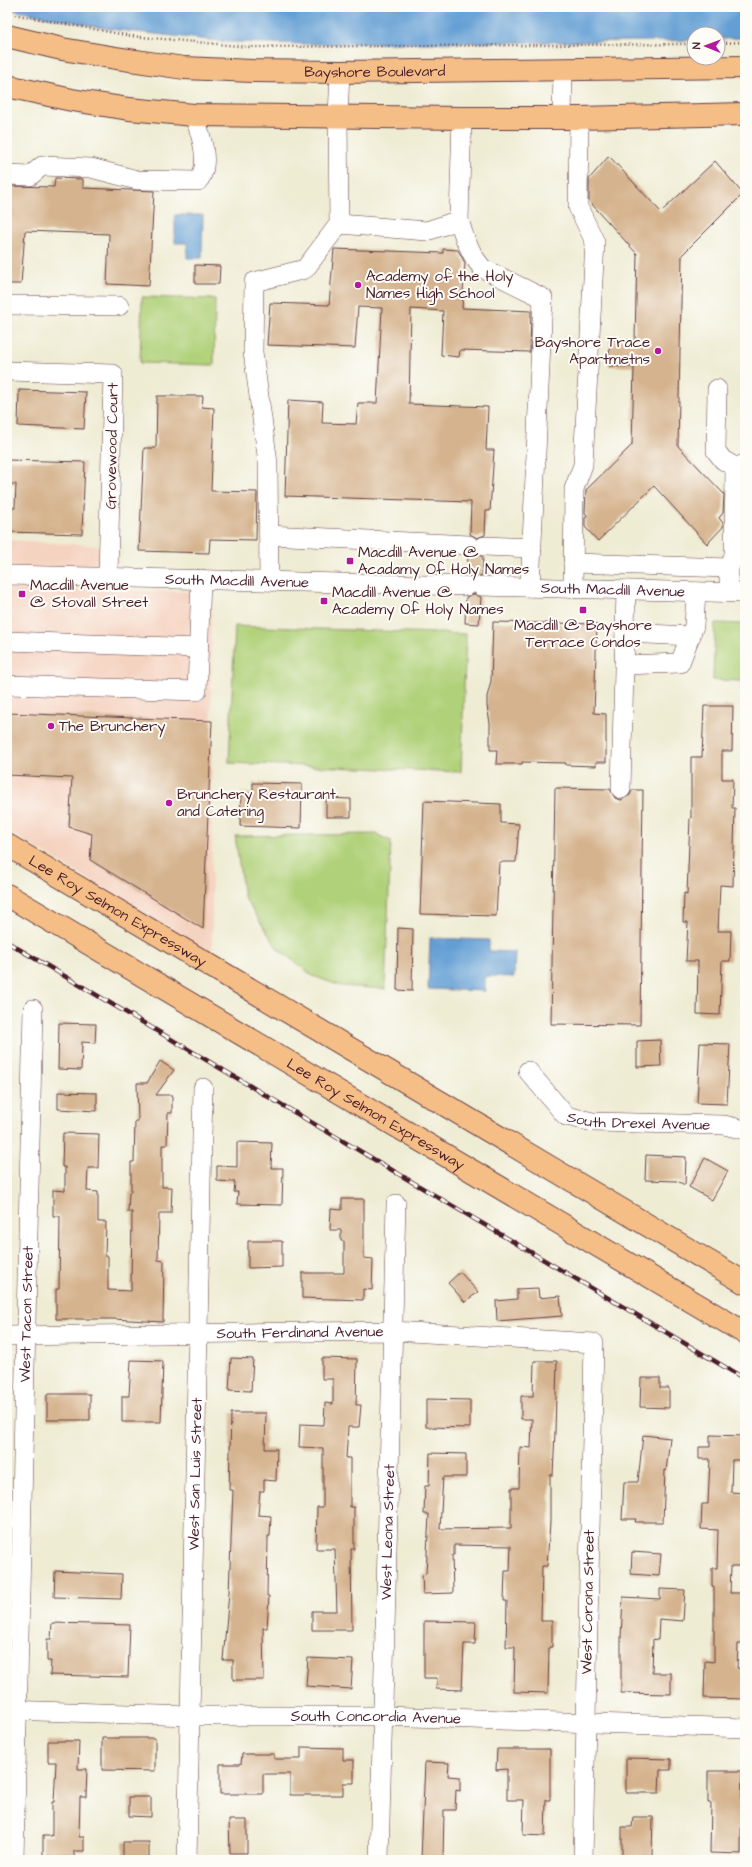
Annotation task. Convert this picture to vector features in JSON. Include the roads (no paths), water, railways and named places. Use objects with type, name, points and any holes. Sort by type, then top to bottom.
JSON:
[{"type":"main road","name":"Bayshore Boulevard","points":[[7,36],[62,49],[184,68],[252,71],[340,72],[745,67]]},
{"type":"main road","points":[[7,86],[72,100],[115,107],[194,115],[570,118],[745,114]]},
{"type":"main road","name":"Lee Roy Selmon Expressway","points":[[7,845],[745,1283]]},
{"type":"main road","name":"Lee Roy Selmon Expressway","points":[[7,895],[745,1333]]},
{"type":"street","points":[[563,70],[570,118],[578,207],[594,242],[583,466],[574,489],[573,589]]},
{"type":"street","points":[[269,580],[268,463],[253,352],[254,282],[305,269],[339,224],[338,117],[340,72]]},
{"type":"street","points":[[7,176],[30,176],[42,166],[49,166],[91,168],[137,180],[198,181],[202,176],[204,146],[194,115]]},
{"type":"street","points":[[462,118],[459,220],[474,257],[482,268],[543,298],[530,587]]},
{"type":"street","points":[[339,224],[427,231],[459,220]]},
{"type":"street","points":[[7,305],[119,306]]},
{"type":"street","name":"Grovewood Court","points":[[7,371],[114,374],[108,576]]},
{"type":"street","points":[[717,389],[716,451],[723,460],[740,465],[734,555],[729,568],[737,593]]},
{"type":"street","points":[[269,535],[532,548]]},
{"type":"street","points":[[573,563],[729,568]]},
{"type":"street","name":"South Macdill Avenue","points":[[7,575],[108,576],[737,593]]},
{"type":"street","points":[[7,685],[197,691],[201,579]]},
{"type":"street","points":[[621,789],[626,590]]},
{"type":"street","points":[[624,665],[680,663],[694,626],[696,592]]},
{"type":"street","points":[[625,633],[690,636]]},
{"type":"street","points":[[7,642],[199,648]]},
{"type":"street","name":"West Tacon Street","points":[[14,1860],[12,1710],[26,1337],[33,1009]]},
{"type":"street","name":"South Drexel Avenue","points":[[528,1072],[566,1116],[593,1122],[724,1125],[745,1130]]},
{"type":"street","name":"West San Luis Street","points":[[187,1860],[203,1088]]},
{"type":"street","name":"West Leona Street","points":[[379,1860],[396,1204]]},
{"type":"street","name":"South Ferdinand Avenue","points":[[7,1336],[26,1337],[393,1331],[594,1343]]},
{"type":"street","name":"West Corona Street","points":[[583,1860],[594,1343]]},
{"type":"street","name":"South Concordia Avenue","points":[[12,1710],[190,1716],[383,1716],[745,1728]]},
{"type":"water","points":[[7,7],[745,7],[745,38],[726,39],[726,26],[686,26],[686,40],[666,41],[302,44],[228,42],[109,29],[7,9]]},
{"type":"water","points":[[175,215],[203,215],[202,258],[187,258],[187,243],[175,243]]},
{"type":"water","points":[[430,938],[489,940],[489,951],[515,952],[514,977],[485,976],[485,991],[428,989]]},
{"type":"railway","points":[[7,942],[745,1379]]},
{"type":"place","name":"Academy of the Holy Names High School","points":[[358,285]]},
{"type":"place","name":"Bayshore Trace Apartmetns","points":[[658,351]]},
{"type":"place","name":"Macdill Avenue @ Acadamy Of Holy Names","points":[[350,561]]},
{"type":"place","name":"Macdill Avenue @ Stovall Street","points":[[22,594]]},
{"type":"place","name":"Macdill Avenue @ Academy Of Holy Names","points":[[324,601]]},
{"type":"place","name":"Macdill @ Bayshore Terrace Condos","points":[[583,610]]},
{"type":"place","name":"The Brunchery","points":[[51,726]]},
{"type":"place","name":"Brunchery Restaurant and Catering","points":[[169,803]]}]
